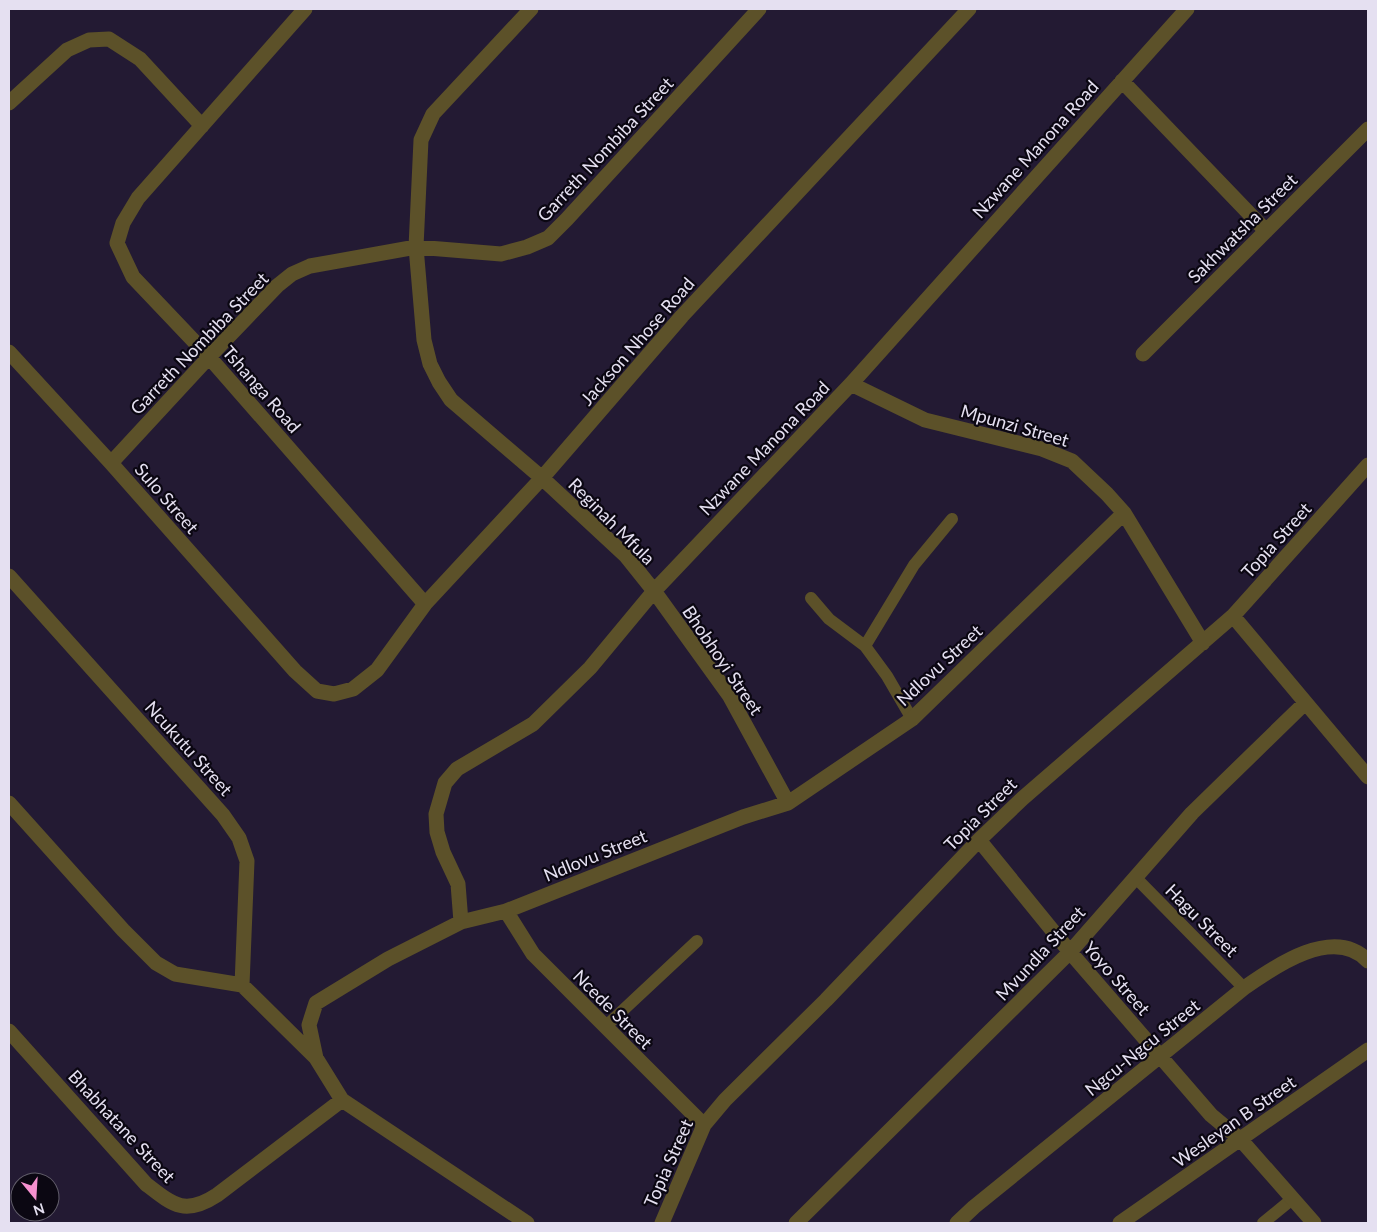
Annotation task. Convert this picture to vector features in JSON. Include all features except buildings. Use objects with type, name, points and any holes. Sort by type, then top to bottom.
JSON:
[{"type":"street","name":"Tshanga Road","points":[[305,9],[138,198],[123,223],[118,243],[133,277],[208,357],[425,604]]},
{"type":"street","name":"Reginah Mfula","points":[[532,9],[434,114],[422,140],[416,247],[424,340],[430,364],[451,400],[542,478],[626,556],[654,591]]},
{"type":"street","name":"Garreth Nombiba Street","points":[[111,463],[208,357],[277,286],[292,274],[310,266],[416,247],[501,254],[527,247],[548,238],[574,212],[759,9]]},
{"type":"street","name":"Jackson Nhose Road","points":[[334,694],[353,689],[377,670],[425,604],[542,478],[682,316],[969,9]]},
{"type":"street","name":"Nzwane Manona Road","points":[[461,922],[458,884],[443,852],[437,832],[436,814],[445,782],[457,769],[533,724],[590,668],[654,591],[851,384],[1187,9]]},
{"type":"street","points":[[9,103],[67,50],[88,40],[109,39],[140,59],[202,126]]},
{"type":"street","points":[[1122,80],[1266,231]]},
{"type":"street","name":"Sakhwatsha Street","points":[[1143,354],[1368,129]]},
{"type":"street","name":"Sulo Street","points":[[9,352],[111,463],[295,671],[317,691],[334,694]]},
{"type":"street","name":"Mpunzi Street","points":[[851,384],[925,420],[1042,449],[1072,461],[1124,513],[1203,643]]},
{"type":"street","name":"Topia Street","points":[[662,1223],[704,1125],[724,1100],[826,1000],[979,840],[1057,767],[1233,616],[1368,465]]},
{"type":"street","name":"Ndlovu Street","points":[[527,1223],[342,1100],[316,1058],[309,1025],[316,1004],[388,959],[461,922],[506,911],[743,817],[788,803],[912,719],[1124,513]]},
{"type":"street","name":"Ncukutu Street","points":[[9,576],[223,814],[239,838],[247,861],[242,984]]},
{"type":"street","name":"Bhobhoyi Street","points":[[654,591],[729,695],[788,803]]},
{"type":"street","points":[[1233,616],[1368,777]]},
{"type":"street","name":"Mvundla Street","points":[[796,1223],[1070,952],[1192,814],[1305,703]]},
{"type":"street","points":[[9,803],[123,930],[156,962],[175,974],[242,984],[316,1058]]},
{"type":"street","name":"Yoyo Street","points":[[979,840],[1070,952],[1211,1115],[1241,1140],[1314,1223]]},
{"type":"street","name":"Ncede Street","points":[[506,911],[533,954],[704,1125]]},
{"type":"street","name":"Ngcu-Ngcu Street","points":[[957,1223],[1244,988],[1274,967],[1313,950],[1328,947],[1344,948],[1356,952],[1368,961]]},
{"type":"street","name":"Bhabhatane Street","points":[[9,1031],[146,1184],[171,1203],[188,1207],[205,1203],[217,1195],[342,1100]]},
{"type":"street","name":"Wesleyan B Street","points":[[1120,1223],[1368,1050]]},
{"type":"lane","points":[[865,646],[914,565],[952,519]]},
{"type":"lane","points":[[811,598],[829,620],[865,646],[887,676],[912,719]]},
{"type":"lane","name":"Hagu Street","points":[[1135,878],[1244,988]]},
{"type":"lane","points":[[605,1027],[697,941]]},
{"type":"lane","points":[[1263,1223],[1292,1200]]}]
